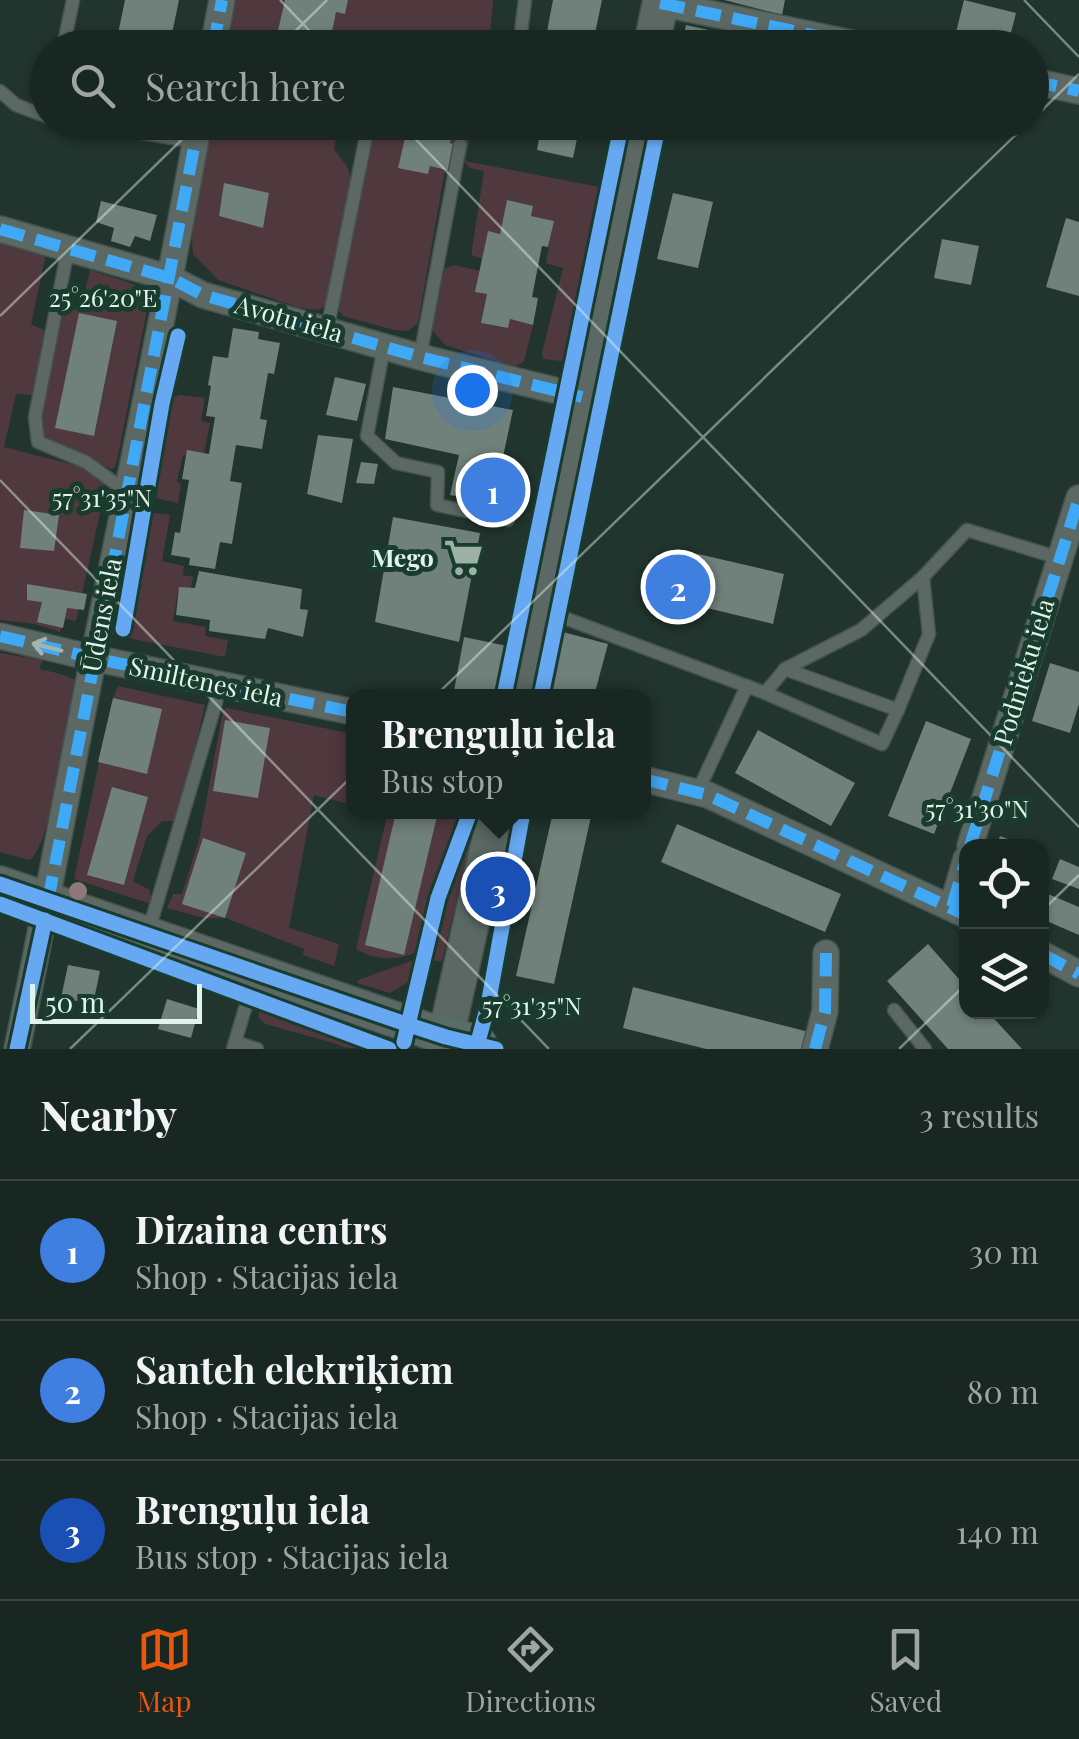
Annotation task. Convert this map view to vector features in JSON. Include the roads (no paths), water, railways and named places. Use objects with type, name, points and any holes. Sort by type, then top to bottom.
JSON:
[{"type":"main road","points":[[655,30],[661,2]]},
{"type":"main road","points":[[524,689],[632,140]]},
{"type":"main road","points":[[0,884],[466,1045],[495,819]]},
{"type":"street","points":[[216,30],[222,0]]},
{"type":"street","points":[[661,2],[791,30]]},
{"type":"street","points":[[1049,85],[1079,91]]},
{"type":"street","name":"Ūdens iela","points":[[17,1049],[196,140]]},
{"type":"street","name":"Avotu iela","points":[[0,229],[170,278],[203,295],[582,398]]},
{"type":"street","name":"Podnieku iela","points":[[972,839],[1067,554],[1079,498]]},
{"type":"street","name":"Smiltenes iela","points":[[0,636],[346,711]]},
{"type":"street","points":[[651,781],[708,795],[959,911]]},
{"type":"street","points":[[816,1049],[824,1010],[826,953]]},
{"type":"street","points":[[1049,958],[1079,974]]},
{"type":"lane","points":[[66,30],[72,0]]},
{"type":"lane","points":[[521,30],[526,0]]},
{"type":"lane","points":[[0,90],[16,105],[30,110]]},
{"type":"lane","points":[[326,330],[366,140]]},
{"type":"lane","points":[[420,357],[460,145]]},
{"type":"lane","points":[[68,248],[35,417],[38,442],[86,462],[127,492]]},
{"type":"lane","points":[[384,347],[368,436],[396,463],[438,472],[436,504],[508,520]]},
{"type":"lane","points":[[766,693],[784,669],[860,630],[922,577],[967,530],[1067,554]]},
{"type":"lane","points":[[541,609],[766,693],[882,744],[928,634],[922,577]]},
{"type":"lane","points":[[784,669],[898,710]]},
{"type":"lane","points":[[148,935],[221,685]]},
{"type":"lane","points":[[697,792],[747,686]]},
{"type":"lane","points":[[256,973],[234,1046],[256,1049]]},
{"type":"lane","points":[[894,1010],[925,1049]]},
{"type":"place","name":"Dizaina centrs","points":[[493,490]]},
{"type":"place","name":"Mego","points":[[464,558]]},
{"type":"place","name":"Santeh elekriķiem","points":[[678,587]]},
{"type":"place","name":"Brenguļu iela","points":[[498,889]]}]
